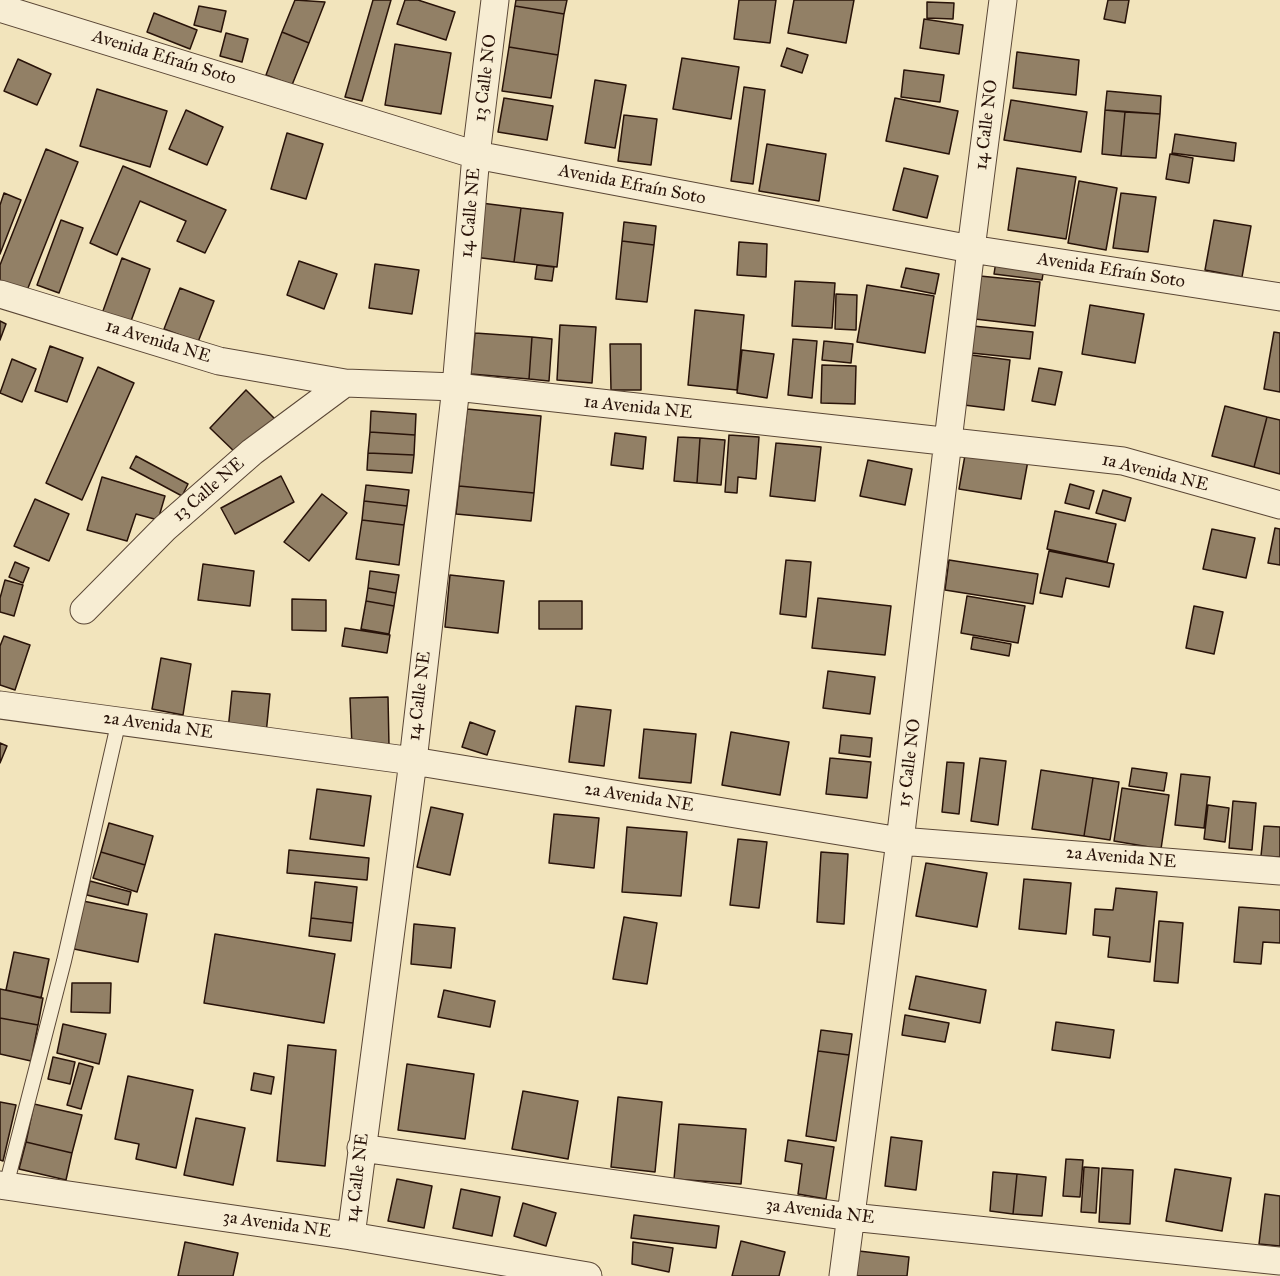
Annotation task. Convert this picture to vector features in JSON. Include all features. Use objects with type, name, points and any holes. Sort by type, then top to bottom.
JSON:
[{"type":"street","name":"13 Calle NO","points":[[476,155],[495,0]]},
{"type":"street","name":"14 Calle NO","points":[[971,249],[1003,0]]},
{"type":"street","name":"Avenida Efraín Soto","points":[[0,8],[476,155],[971,249],[1280,297]]},
{"type":"street","name":"14 Calle NE","points":[[351,1236],[413,761],[456,387],[476,155]]},
{"type":"street","name":"15 Calle NO","points":[[843,1276],[900,841],[971,249]]},
{"type":"street","name":"1a Avenida NE","points":[[0,294],[219,361],[345,383],[456,387],[1123,461],[1280,505]]},
{"type":"street","name":"13 Calle NE","points":[[84,610],[165,528],[252,452],[345,383]]},
{"type":"street","name":"2a Avenida NE","points":[[0,705],[413,761],[900,841],[1280,871]]},
{"type":"street","name":"3a Avenida NE","points":[[361,1148],[851,1217],[1280,1261]]},
{"type":"street","name":"3a Avenida NE","points":[[3,1185],[351,1236],[588,1276]]},
{"type":"lane","points":[[3,1185],[64,961],[119,720]]},
{"type":"building","points":[[295,0],[325,2],[309,43],[282,32]]},
{"type":"building","points":[[373,0],[391,0],[362,101],[345,97]]},
{"type":"building","points":[[405,0],[418,0],[455,12],[446,40],[397,24]]},
{"type":"building","points":[[516,0],[567,0],[564,14],[515,6]]},
{"type":"building","points":[[739,0],[776,0],[770,43],[734,39]]},
{"type":"building","points":[[794,0],[854,0],[846,43],[788,33]]},
{"type":"building","points":[[1108,0],[1129,0],[1125,23],[1104,19]]},
{"type":"building","points":[[927,2],[954,3],[953,19],[927,18]]},
{"type":"building","points":[[199,6],[226,11],[221,32],[194,25]]},
{"type":"building","points":[[515,6],[564,14],[558,55],[509,47]]},
{"type":"building","points":[[154,13],[197,30],[190,49],[147,32]]},
{"type":"building","points":[[924,19],[963,25],[959,54],[920,48]]},
{"type":"building","points":[[282,32],[309,43],[292,85],[266,75]]},
{"type":"building","points":[[226,33],[248,39],[242,62],[220,56]]},
{"type":"building","points":[[395,44],[451,53],[441,114],[385,105]]},
{"type":"building","points":[[509,47],[558,55],[551,98],[502,91]]},
{"type":"building","points":[[787,48],[808,55],[802,73],[781,66]]},
{"type":"building","points":[[1017,52],[1079,60],[1076,95],[1013,88]]},
{"type":"building","points":[[682,58],[739,67],[731,119],[673,109]]},
{"type":"building","points":[[18,59],[51,74],[37,105],[4,91]]},
{"type":"building","points":[[904,70],[944,75],[940,102],[901,97]]},
{"type":"building","points":[[595,80],[626,85],[615,148],[585,143]]},
{"type":"building","points":[[744,87],[765,90],[753,184],[731,181]]},
{"type":"building","points":[[97,89],[167,111],[150,167],[80,146]]},
{"type":"building","points":[[1107,91],[1161,96],[1160,114],[1105,110]]},
{"type":"building","points":[[504,98],[553,106],[547,140],[498,132]]},
{"type":"building","points":[[895,98],[958,111],[949,154],[886,141]]},
{"type":"building","points":[[1011,100],[1087,112],[1081,152],[1004,140]]},
{"type":"building","points":[[186,110],[223,127],[207,165],[169,149]]},
{"type":"building","points":[[1105,110],[1125,112],[1121,156],[1102,154]]},
{"type":"building","points":[[1125,112],[1160,114],[1156,158],[1121,156]]},
{"type":"building","points":[[624,115],[657,119],[651,165],[618,161]]},
{"type":"building","points":[[287,133],[323,144],[306,199],[271,189]]},
{"type":"building","points":[[1175,134],[1236,143],[1234,161],[1172,153]]},
{"type":"building","points":[[767,144],[826,154],[819,201],[759,191]]},
{"type":"building","points":[[46,149],[78,162],[26,293],[0,282],[0,265]]},
{"type":"building","points":[[1170,154],[1193,158],[1189,183],[1166,179]]},
{"type":"building","points":[[123,166],[226,210],[205,253],[177,241],[186,221],[140,201],[117,255],[90,243]]},
{"type":"building","points":[[904,168],[938,176],[927,218],[893,210]]},
{"type":"building","points":[[1017,168],[1076,177],[1066,239],[1008,230]]},
{"type":"building","points":[[1079,181],[1117,188],[1106,250],[1068,243]]},
{"type":"building","points":[[4,193],[21,200],[0,254],[0,205]]},
{"type":"building","points":[[1121,193],[1156,197],[1148,252],[1113,248]]},
{"type":"building","points":[[481,203],[521,208],[514,262],[474,257]]},
{"type":"building","points":[[521,208],[563,213],[557,267],[514,262]]},
{"type":"building","points":[[61,220],[83,228],[59,293],[37,285]]},
{"type":"building","points":[[1214,220],[1251,226],[1242,277],[1205,270]]},
{"type":"building","points":[[624,222],[656,226],[654,245],[622,241]]},
{"type":"building","points":[[622,241],[654,245],[647,302],[616,299]]},
{"type":"building","points":[[739,242],[767,244],[766,277],[737,275]]},
{"type":"building","points":[[997,255],[1045,262],[1042,280],[994,274]]},
{"type":"building","points":[[122,258],[150,269],[127,332],[99,322]]},
{"type":"building","points":[[299,261],[337,274],[324,309],[287,295]]},
{"type":"building","points":[[375,264],[419,270],[412,314],[369,308]]},
{"type":"building","points":[[537,265],[554,267],[552,281],[535,279]]},
{"type":"building","points":[[906,268],[939,274],[935,294],[901,287]]},
{"type":"building","points":[[980,276],[1040,282],[1035,326],[975,319]]},
{"type":"building","points":[[795,281],[835,283],[832,328],[792,326]]},
{"type":"building","points":[[867,285],[934,296],[925,353],[857,342]]},
{"type":"building","points":[[180,288],[214,301],[198,342],[164,329]]},
{"type":"building","points":[[836,294],[857,295],[856,330],[835,329]]},
{"type":"building","points":[[1090,305],[1144,314],[1135,363],[1082,354]]},
{"type":"building","points":[[695,310],[744,315],[737,390],[688,385]]},
{"type":"building","points":[[0,321],[6,324],[0,340]]},
{"type":"building","points":[[560,325],[596,327],[592,383],[557,380]]},
{"type":"building","points":[[973,326],[1033,332],[1030,359],[971,353]]},
{"type":"building","points":[[1274,332],[1280,333],[1280,392],[1264,389]]},
{"type":"building","points":[[475,333],[532,337],[529,379],[471,374]]},
{"type":"building","points":[[532,337],[552,339],[549,381],[529,379]]},
{"type":"building","points":[[793,339],[817,341],[812,398],[788,395]]},
{"type":"building","points":[[824,341],[853,344],[851,363],[822,360]]},
{"type":"building","points":[[610,344],[641,344],[641,390],[611,390]]},
{"type":"building","points":[[50,346],[83,358],[67,402],[35,391]]},
{"type":"building","points":[[742,350],[774,354],[767,398],[737,393]]},
{"type":"building","points":[[971,355],[1010,360],[1004,410],[964,405]]},
{"type":"building","points":[[12,359],[36,369],[22,402],[0,393]]},
{"type":"building","points":[[822,365],[856,366],[855,404],[821,403]]},
{"type":"building","points":[[98,367],[134,383],[82,500],[46,483]]},
{"type":"building","points":[[1039,368],[1062,372],[1055,405],[1032,401]]},
{"type":"building","points":[[246,390],[275,419],[239,456],[210,428]]},
{"type":"building","points":[[1225,406],[1267,417],[1254,467],[1212,456]]},
{"type":"building","points":[[467,409],[541,416],[534,493],[459,486]]},
{"type":"building","points":[[371,411],[416,414],[415,435],[370,432]]},
{"type":"building","points":[[1267,417],[1280,420],[1280,474],[1254,467]]},
{"type":"building","points":[[370,432],[415,435],[414,455],[368,453]]},
{"type":"building","points":[[615,433],[646,437],[643,469],[611,465]]},
{"type":"building","points":[[729,435],[759,437],[756,479],[738,477],[737,493],[725,492]]},
{"type":"building","points":[[678,437],[700,438],[697,483],[674,481]]},
{"type":"building","points":[[700,438],[725,440],[721,485],[697,483]]},
{"type":"building","points":[[776,443],[821,447],[815,501],[770,496]]},
{"type":"building","points":[[967,444],[1029,455],[1021,499],[959,489]]},
{"type":"building","points":[[368,453],[414,455],[412,473],[367,470]]},
{"type":"building","points":[[136,456],[188,484],[182,496],[130,468]]},
{"type":"building","points":[[868,460],[912,469],[905,505],[860,496]]},
{"type":"building","points":[[281,476],[294,502],[235,534],[221,508]]},
{"type":"building","points":[[102,477],[165,496],[158,520],[136,514],[127,541],[87,530]]},
{"type":"building","points":[[1070,484],[1094,491],[1089,509],[1065,503]]},
{"type":"building","points":[[366,485],[409,490],[407,506],[364,501]]},
{"type":"building","points":[[459,486],[534,493],[531,521],[456,514]]},
{"type":"building","points":[[1103,490],[1131,498],[1125,521],[1096,513]]},
{"type":"building","points":[[322,494],[347,513],[309,561],[284,542]]},
{"type":"building","points":[[35,499],[69,514],[49,561],[14,546]]},
{"type":"building","points":[[364,501],[407,506],[404,525],[362,520]]},
{"type":"building","points":[[1055,511],[1116,524],[1107,562],[1047,549]]},
{"type":"building","points":[[362,520],[404,525],[399,565],[356,559]]},
{"type":"building","points":[[1275,528],[1280,529],[1280,565],[1268,563]]},
{"type":"building","points":[[1212,529],[1255,538],[1246,578],[1203,569]]},
{"type":"building","points":[[1049,551],[1114,564],[1109,587],[1066,578],[1062,597],[1040,593]]},
{"type":"building","points":[[786,560],[811,562],[806,617],[780,614]]},
{"type":"building","points":[[949,560],[1038,574],[1033,604],[945,590]]},
{"type":"building","points":[[15,562],[29,568],[23,583],[9,577]]},
{"type":"building","points":[[203,564],[254,571],[250,606],[198,600]]},
{"type":"building","points":[[370,571],[399,575],[396,593],[368,588]]},
{"type":"building","points":[[450,575],[504,581],[498,633],[445,627]]},
{"type":"building","points":[[5,580],[23,585],[14,616],[0,612],[0,598]]},
{"type":"building","points":[[368,588],[396,593],[394,606],[366,601]]},
{"type":"building","points":[[967,596],[1025,606],[1018,643],[961,633]]},
{"type":"building","points":[[818,598],[891,606],[885,655],[812,648]]},
{"type":"building","points":[[292,599],[326,600],[326,631],[292,630]]},
{"type":"building","points":[[366,601],[394,606],[389,634],[361,629]]},
{"type":"building","points":[[539,601],[582,601],[582,629],[539,629]]},
{"type":"building","points":[[1194,606],[1223,612],[1214,654],[1186,648]]},
{"type":"building","points":[[345,628],[390,635],[387,653],[342,646]]},
{"type":"building","points":[[4,636],[30,645],[15,690],[0,685],[0,646]]},
{"type":"building","points":[[973,637],[1011,644],[1009,656],[971,649]]},
{"type":"building","points":[[161,658],[191,664],[183,715],[152,709]]},
{"type":"building","points":[[828,671],[875,677],[870,714],[823,708]]},
{"type":"building","points":[[232,691],[270,694],[266,734],[228,730]]},
{"type":"building","points":[[388,697],[389,746],[352,747],[350,698]]},
{"type":"building","points":[[576,706],[611,710],[604,766],[569,762]]},
{"type":"building","points":[[470,722],[495,731],[487,755],[462,747]]},
{"type":"building","points":[[644,729],[696,734],[691,783],[639,778]]},
{"type":"building","points":[[731,732],[789,742],[780,795],[722,785]]},
{"type":"building","points":[[841,735],[872,738],[870,757],[839,753]]},
{"type":"building","points":[[0,743],[7,746],[0,763]]},
{"type":"building","points":[[830,758],[871,762],[867,798],[826,794]]},
{"type":"building","points":[[980,758],[1006,761],[998,825],[971,821]]},
{"type":"building","points":[[947,762],[964,763],[959,814],[942,812]]},
{"type":"building","points":[[1132,768],[1167,773],[1164,791],[1129,786]]},
{"type":"building","points":[[1041,770],[1093,778],[1084,836],[1032,829]]},
{"type":"building","points":[[1181,774],[1210,777],[1204,828],[1175,825]]},
{"type":"building","points":[[1093,778],[1119,782],[1110,840],[1084,836]]},
{"type":"building","points":[[1122,788],[1169,795],[1161,849],[1114,841]]},
{"type":"building","points":[[317,789],[371,796],[364,846],[310,839]]},
{"type":"building","points":[[1233,801],[1256,803],[1252,850],[1229,848]]},
{"type":"building","points":[[1208,805],[1229,808],[1225,842],[1204,839]]},
{"type":"building","points":[[431,807],[463,814],[450,875],[417,867]]},
{"type":"building","points":[[554,814],[599,818],[594,868],[549,863]]},
{"type":"building","points":[[109,823],[153,836],[145,865],[101,852]]},
{"type":"building","points":[[1264,826],[1280,827],[1280,857],[1261,856]]},
{"type":"building","points":[[627,827],[687,832],[681,896],[622,892]]},
{"type":"building","points":[[738,839],[767,842],[759,908],[730,905]]},
{"type":"building","points":[[289,850],[369,858],[367,880],[287,873]]},
{"type":"building","points":[[101,852],[145,865],[137,892],[93,878]]},
{"type":"building","points":[[821,852],[848,854],[844,924],[817,922]]},
{"type":"building","points":[[926,863],[987,873],[977,927],[916,916]]},
{"type":"building","points":[[1024,879],[1071,883],[1066,934],[1019,929]]},
{"type":"building","points":[[90,881],[131,892],[128,905],[87,895]]},
{"type":"building","points":[[315,882],[357,887],[353,923],[311,918]]},
{"type":"building","points":[[1116,888],[1157,892],[1150,962],[1108,957],[1110,937],[1093,935],[1095,909],[1113,910]]},
{"type":"building","points":[[83,901],[147,914],[138,962],[74,949]]},
{"type":"building","points":[[1239,907],[1280,910],[1280,943],[1263,942],[1261,964],[1234,962]]},
{"type":"building","points":[[624,917],[657,923],[647,984],[613,979]]},
{"type":"building","points":[[311,918],[353,923],[351,941],[309,936]]},
{"type":"building","points":[[1159,921],[1183,923],[1178,983],[1154,981]]},
{"type":"building","points":[[414,924],[455,928],[451,968],[411,964]]},
{"type":"building","points":[[215,934],[335,954],[324,1023],[204,1003]]},
{"type":"building","points":[[14,952],[49,959],[41,998],[6,990]]},
{"type":"building","points":[[916,976],[986,990],[980,1023],[909,1009]]},
{"type":"building","points":[[72,983],[111,983],[110,1013],[71,1012]]},
{"type":"building","points":[[0,989],[43,998],[38,1025],[0,1018]]},
{"type":"building","points":[[444,990],[495,1001],[490,1027],[438,1017]]},
{"type":"building","points":[[905,1015],[949,1023],[945,1042],[902,1035]]},
{"type":"building","points":[[0,1018],[38,1025],[31,1061],[0,1054]]},
{"type":"building","points":[[1056,1022],[1114,1030],[1110,1058],[1052,1050]]},
{"type":"building","points":[[63,1024],[106,1034],[99,1064],[57,1053]]},
{"type":"building","points":[[821,1030],[852,1034],[849,1055],[818,1051]]},
{"type":"building","points":[[288,1045],[336,1050],[325,1166],[277,1161]]},
{"type":"building","points":[[818,1051],[849,1055],[836,1141],[806,1136]]},
{"type":"building","points":[[53,1057],[75,1062],[70,1084],[48,1079]]},
{"type":"building","points":[[79,1063],[93,1067],[81,1109],[67,1105]]},
{"type":"building","points":[[407,1064],[474,1074],[465,1139],[398,1130]]},
{"type":"building","points":[[254,1073],[274,1077],[271,1094],[251,1090]]},
{"type":"building","points":[[128,1076],[193,1090],[176,1168],[136,1159],[139,1144],[115,1139]]},
{"type":"building","points":[[523,1091],[578,1101],[568,1159],[512,1149]]},
{"type":"building","points":[[618,1097],[662,1102],[655,1172],[611,1167]]},
{"type":"building","points":[[0,1102],[16,1105],[3,1161],[0,1160]]},
{"type":"building","points":[[34,1104],[82,1115],[72,1153],[26,1142]]},
{"type":"building","points":[[196,1118],[245,1128],[233,1185],[184,1175]]},
{"type":"building","points":[[679,1124],[746,1129],[741,1184],[674,1179]]},
{"type":"building","points":[[891,1137],[922,1141],[916,1190],[885,1186]]},
{"type":"building","points":[[788,1140],[834,1147],[826,1199],[798,1194],[802,1164],[785,1161]]},
{"type":"building","points":[[26,1142],[72,1153],[66,1180],[19,1169]]},
{"type":"building","points":[[1066,1159],[1083,1160],[1080,1197],[1063,1196]]},
{"type":"building","points":[[1084,1167],[1099,1168],[1096,1213],[1081,1212]]},
{"type":"building","points":[[1102,1168],[1133,1170],[1130,1224],[1099,1222]]},
{"type":"building","points":[[1175,1169],[1231,1178],[1222,1231],[1166,1221]]},
{"type":"building","points":[[993,1172],[1017,1174],[1013,1214],[990,1211]]},
{"type":"building","points":[[1017,1174],[1046,1177],[1042,1216],[1013,1214]]},
{"type":"building","points":[[397,1179],[432,1186],[424,1228],[388,1221]]},
{"type":"building","points":[[461,1189],[500,1197],[492,1236],[453,1228]]},
{"type":"building","points":[[1265,1194],[1280,1196],[1280,1246],[1259,1244]]},
{"type":"building","points":[[523,1203],[556,1213],[546,1246],[514,1236]]},
{"type":"building","points":[[634,1215],[719,1226],[716,1248],[631,1238]]},
{"type":"building","points":[[741,1241],[785,1252],[779,1276],[732,1276]]},
{"type":"building","points":[[185,1242],[238,1253],[233,1276],[178,1276]]},
{"type":"building","points":[[633,1242],[673,1248],[669,1272],[632,1264]]},
{"type":"building","points":[[859,1251],[909,1257],[907,1276],[856,1276]]}]
